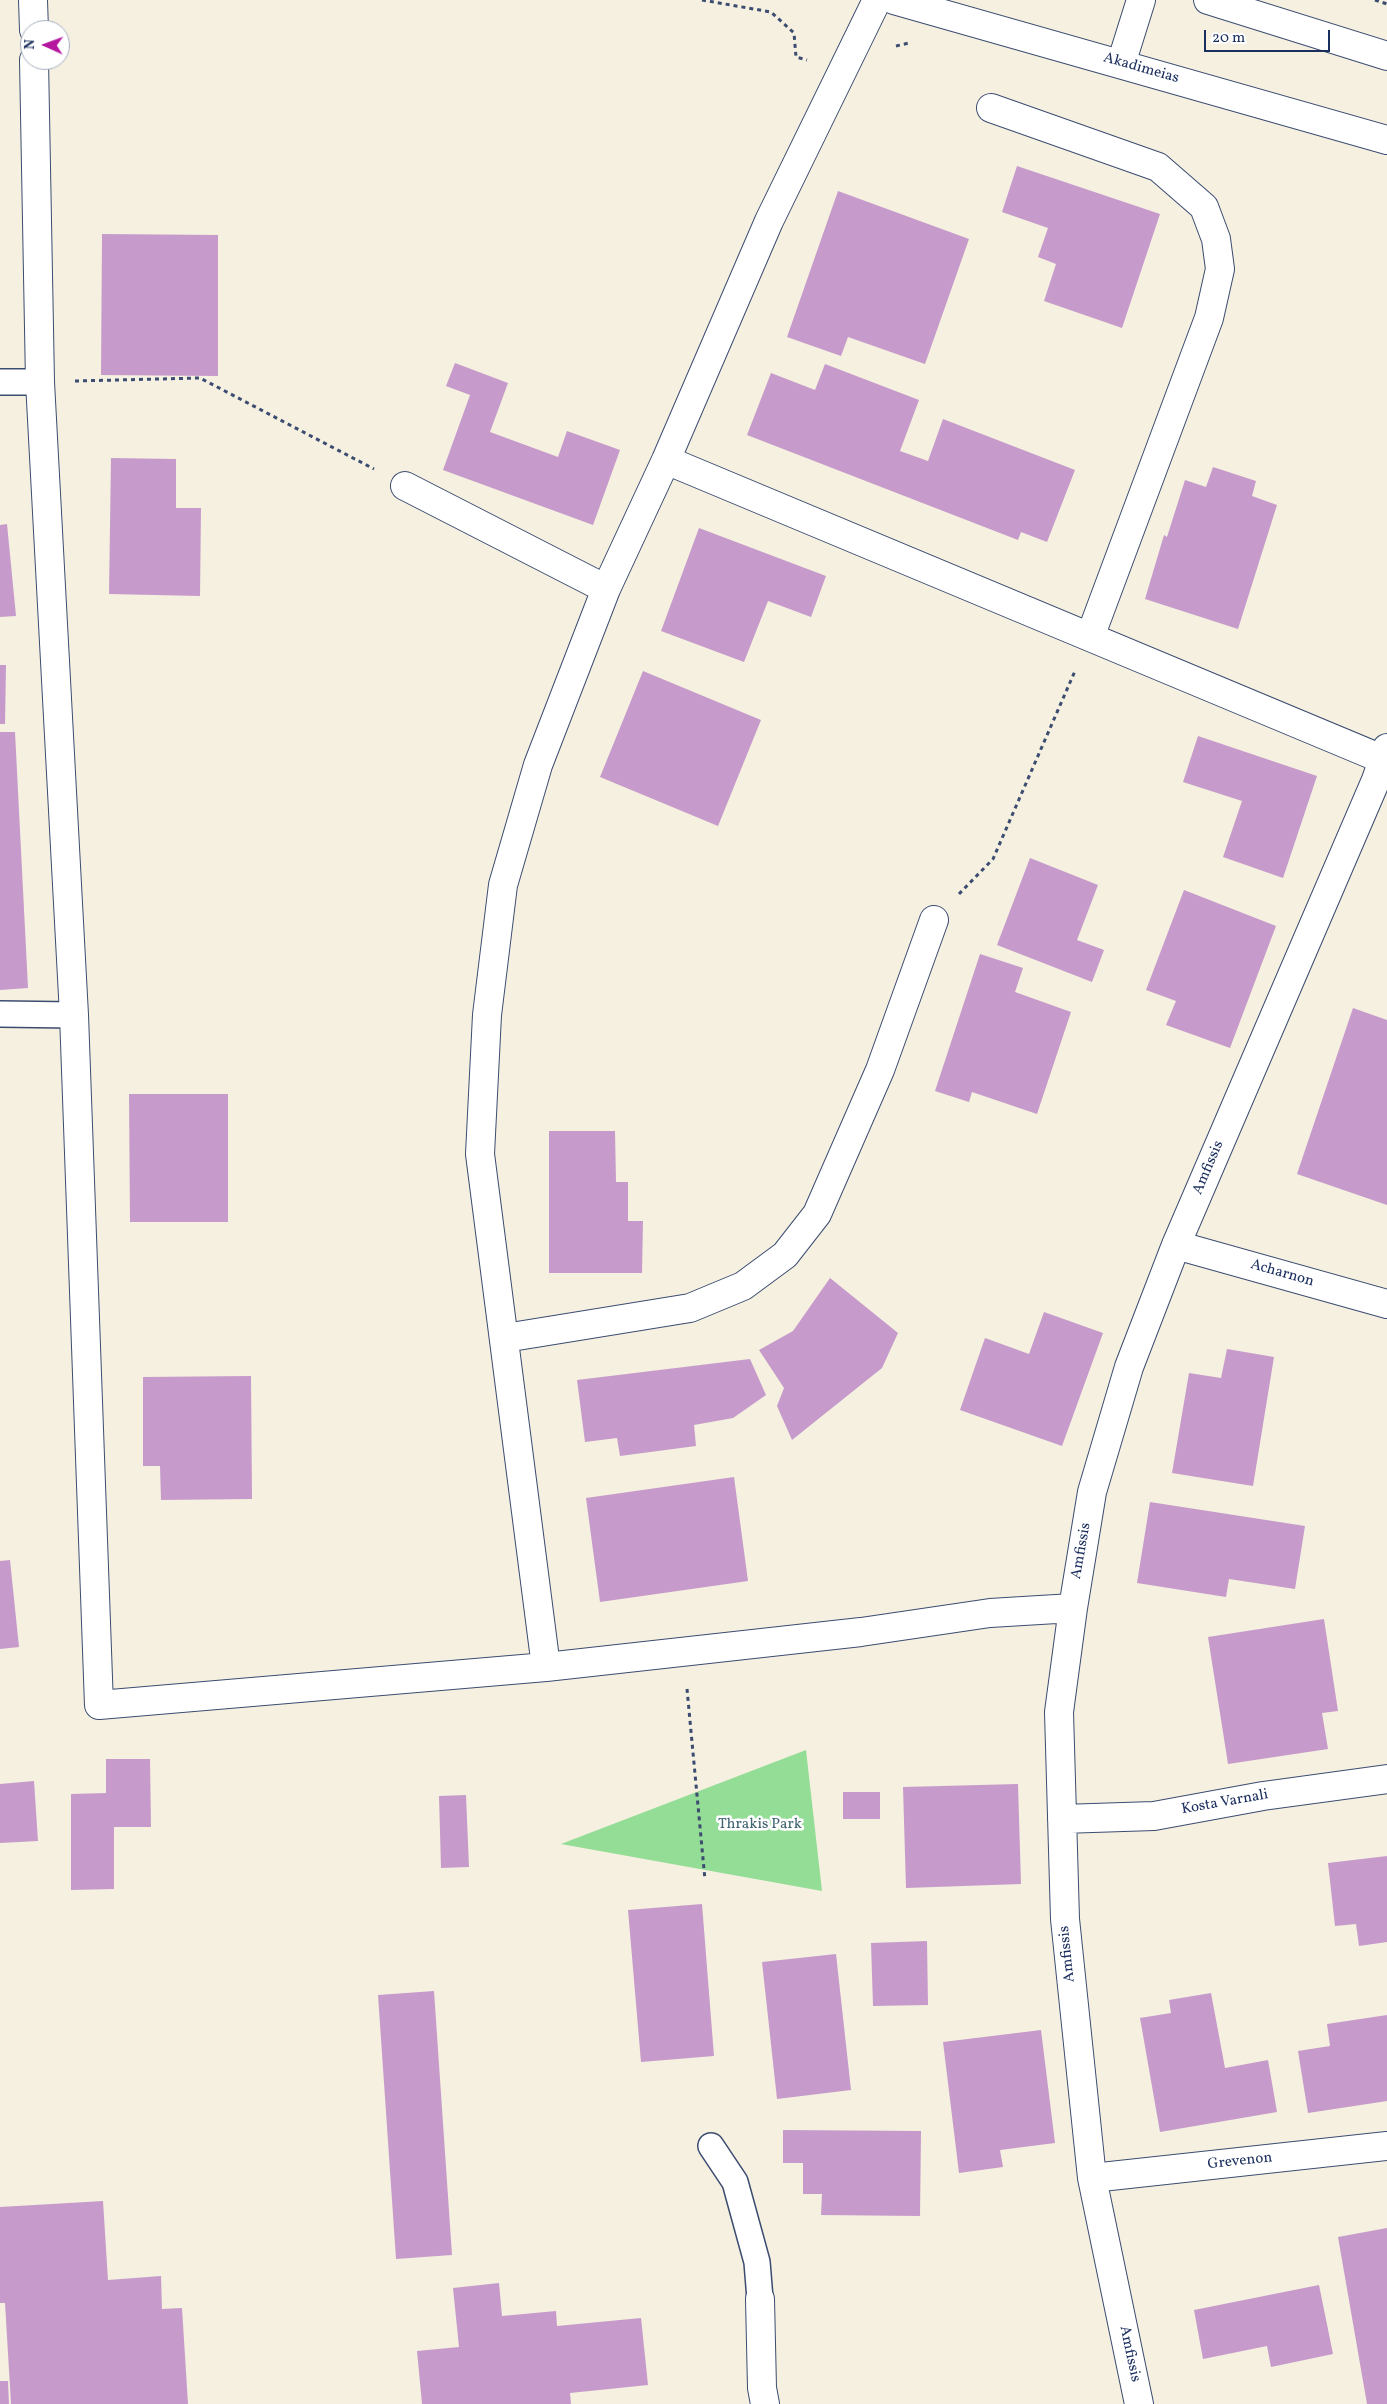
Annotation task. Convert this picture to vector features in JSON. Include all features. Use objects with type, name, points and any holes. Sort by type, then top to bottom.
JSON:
[{"type":"street","points":[[33,0],[34,20]]},
{"type":"street","points":[[546,1667],[480,1154],[487,1015],[503,885],[538,765],[606,589],[666,460],[769,221],[877,0]]},
{"type":"street","name":"Akadimeias","points":[[894,0],[1387,140]]},
{"type":"street","points":[[1121,64],[1141,0]]},
{"type":"street","points":[[1208,0],[1387,56]]},
{"type":"street","points":[[34,70],[40,382],[74,1016],[99,1705],[546,1667],[861,1632],[990,1614],[1073,1608]]},
{"type":"street","points":[[991,108],[1158,167],[1204,207],[1216,239],[1220,269],[1209,318],[1090,637]]},
{"type":"street","points":[[666,460],[1090,637],[1385,754]]},
{"type":"street","points":[[405,486],[606,589]]},
{"type":"street","name":"Amfissis","points":[[1139,2404],[1092,2178],[1065,1919],[1059,1712],[1073,1608],[1092,1492],[1129,1366],[1176,1245],[1376,780],[1385,754]]},
{"type":"street","points":[[505,1338],[690,1308],[743,1286],[785,1255],[817,1214],[880,1070],[934,920]]},
{"type":"street","name":"Acharnon","points":[[1176,1245],[1387,1304]]},
{"type":"street","name":"Kosta Varnali","points":[[1062,1819],[1154,1816],[1263,1796],[1387,1779]]},
{"type":"street","name":"Grevenon","points":[[1092,2178],[1387,2146]]},
{"type":"street","points":[[760,2299],[762,2388],[766,2404]]},
{"type":"lane","points":[[0,382],[40,382]]},
{"type":"lane","points":[[0,1014],[74,1016]]},
{"type":"lane","points":[[711,2146],[735,2182],[758,2262],[760,2299]]},
{"type":"path","points":[[1375,0],[1387,4]]},
{"type":"path","points":[[40,382],[200,378],[405,486]]},
{"type":"path","points":[[934,920],[993,859],[1090,637]]},
{"type":"path","points":[[683,1651],[705,1880]]},
{"type":"green space","name":"Thrakis Park","points":[[806,1750],[822,1891],[561,1844]]},
{"type":"building","points":[[1017,166],[1160,214],[1122,328],[1044,301],[1056,264],[1038,257],[1048,228],[1002,212]]},
{"type":"building","points":[[838,191],[969,239],[925,364],[848,337],[841,356],[787,337]]},
{"type":"building","points":[[102,234],[218,235],[218,376],[101,375]]},
{"type":"building","points":[[455,363],[508,383],[490,432],[558,457],[567,431],[620,450],[593,525],[443,470],[470,395],[446,386]]},
{"type":"building","points":[[825,364],[919,400],[900,451],[928,461],[943,419],[1075,470],[1047,542],[1021,532],[1018,540],[747,435],[771,373],[815,390]]},
{"type":"building","points":[[111,458],[176,459],[176,508],[201,508],[200,596],[109,594]]},
{"type":"building","points":[[1213,467],[1256,481],[1252,496],[1277,505],[1238,629],[1145,599],[1164,535],[1167,537],[1185,480],[1206,487]]},
{"type":"building","points":[[7,524],[16,616],[0,617],[0,525]]},
{"type":"building","points":[[699,528],[826,576],[811,617],[768,601],[744,662],[661,631]]},
{"type":"building","points":[[0,665],[6,665],[5,724],[0,724]]},
{"type":"building","points":[[643,671],[761,720],[718,826],[600,777]]},
{"type":"building","points":[[0,732],[15,732],[28,988],[0,990]]},
{"type":"building","points":[[1198,736],[1317,776],[1283,878],[1223,857],[1242,801],[1183,782]]},
{"type":"building","points":[[1030,858],[1098,885],[1077,940],[1104,950],[1092,982],[997,945]]},
{"type":"building","points":[[1184,890],[1276,926],[1230,1048],[1166,1025],[1176,1001],[1146,990]]},
{"type":"building","points":[[980,954],[1023,968],[1015,992],[1071,1012],[1037,1114],[972,1092],[969,1102],[935,1091]]},
{"type":"building","points":[[1353,1008],[1387,1020],[1387,1205],[1297,1174]]},
{"type":"building","points":[[129,1094],[228,1094],[228,1222],[130,1222]]},
{"type":"building","points":[[549,1131],[615,1131],[616,1182],[628,1182],[628,1221],[643,1221],[642,1273],[549,1273]]},
{"type":"building","points":[[830,1278],[898,1333],[882,1368],[792,1440],[777,1406],[784,1388],[759,1350],[793,1331]]},
{"type":"building","points":[[1044,1312],[1103,1333],[1062,1446],[960,1410],[985,1338],[1029,1354]]},
{"type":"building","points":[[1227,1349],[1274,1357],[1253,1486],[1172,1473],[1189,1373],[1221,1378]]},
{"type":"building","points":[[750,1359],[766,1395],[733,1418],[694,1425],[696,1446],[620,1456],[617,1438],[585,1442],[577,1380]]},
{"type":"building","points":[[251,1376],[252,1499],[161,1500],[160,1466],[143,1466],[143,1377]]},
{"type":"building","points":[[734,1477],[748,1581],[600,1602],[586,1498]]},
{"type":"building","points":[[1150,1502],[1305,1526],[1295,1589],[1229,1579],[1226,1597],[1137,1583]]},
{"type":"building","points":[[10,1560],[19,1647],[0,1649],[0,1561]]},
{"type":"building","points":[[1324,1619],[1338,1711],[1322,1713],[1328,1749],[1228,1764],[1208,1637]]},
{"type":"building","points":[[106,1759],[150,1759],[151,1827],[114,1827],[114,1889],[71,1890],[71,1794],[106,1793]]},
{"type":"building","points":[[34,1781],[38,1841],[0,1843],[0,1784]]},
{"type":"building","points":[[1018,1784],[1021,1884],[906,1888],[903,1787]]},
{"type":"building","points":[[843,1792],[880,1792],[880,1819],[843,1819]]},
{"type":"building","points":[[466,1795],[469,1867],[441,1868],[439,1796]]},
{"type":"building","points":[[1387,1856],[1387,1942],[1359,1946],[1356,1924],[1335,1926],[1328,1863]]},
{"type":"building","points":[[702,1904],[714,2056],[641,2062],[628,1910]]},
{"type":"building","points":[[927,1941],[928,2005],[873,2006],[871,1943]]},
{"type":"building","points":[[836,1954],[851,2090],[777,2099],[762,1962]]},
{"type":"building","points":[[434,1991],[452,2255],[396,2259],[378,1995]]},
{"type":"building","points":[[1211,1993],[1225,2068],[1268,2060],[1277,2112],[1160,2132],[1140,2018],[1171,2013],[1169,2000]]},
{"type":"building","points":[[1387,2015],[1387,2101],[1308,2113],[1298,2051],[1330,2046],[1327,2024]]},
{"type":"building","points":[[1041,2030],[1055,2143],[1000,2150],[1003,2167],[959,2173],[943,2042]]},
{"type":"building","points":[[783,2130],[921,2131],[920,2216],[821,2215],[822,2194],[803,2194],[803,2163],[783,2163]]},
{"type":"building","points":[[103,2201],[108,2280],[161,2276],[162,2309],[182,2308],[188,2404],[11,2404],[5,2303],[0,2303],[0,2207]]},
{"type":"building","points":[[1387,2228],[1387,2404],[1367,2404],[1338,2237]]},
{"type":"building","points":[[499,2283],[502,2316],[556,2311],[557,2326],[641,2318],[648,2385],[570,2393],[571,2404],[422,2404],[417,2351],[459,2347],[453,2288]]},
{"type":"building","points":[[1319,2285],[1333,2354],[1271,2367],[1267,2346],[1203,2359],[1194,2310]]},
{"type":"building","points":[[0,2381],[8,2381],[9,2404],[0,2404]]}]
